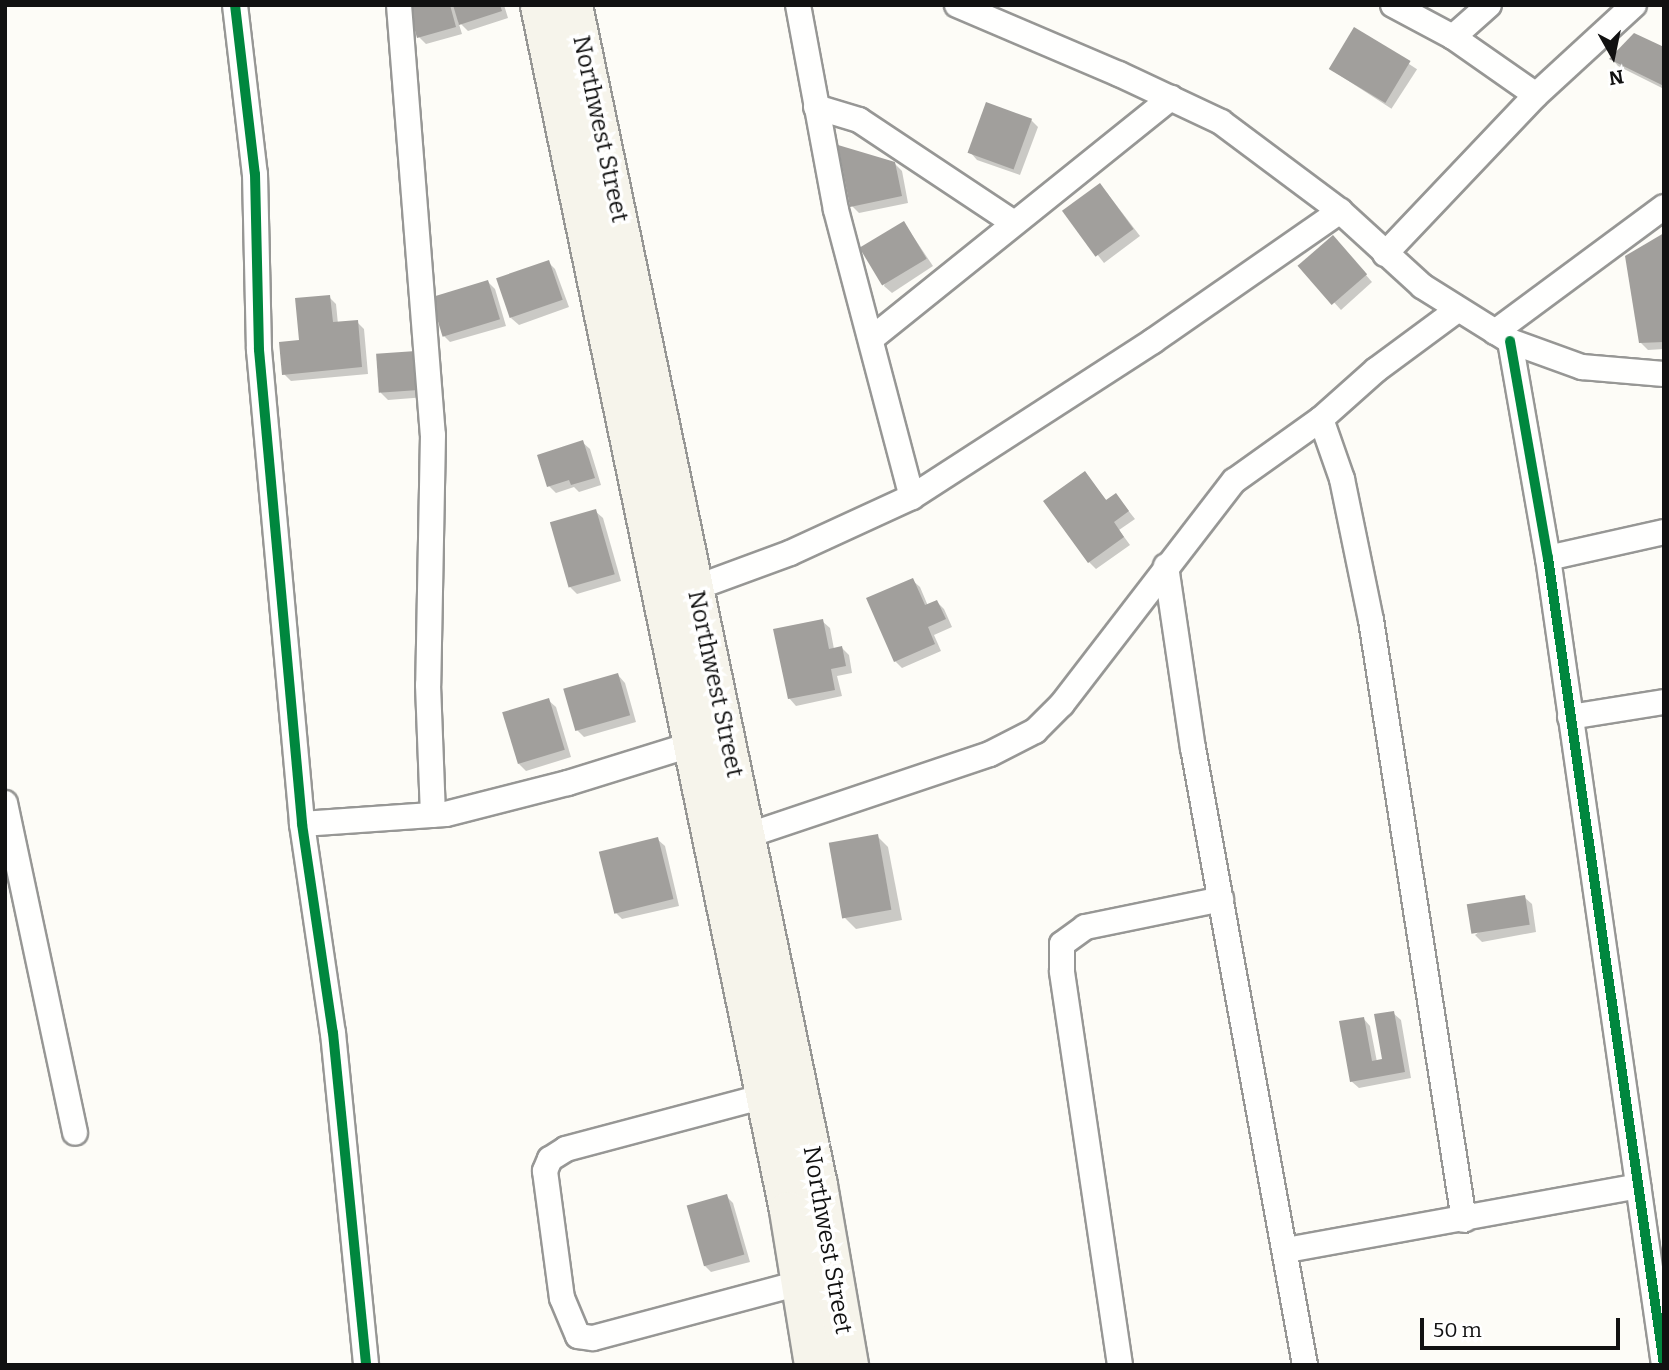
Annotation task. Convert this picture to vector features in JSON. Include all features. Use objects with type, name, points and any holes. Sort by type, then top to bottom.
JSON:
[{"type":"main road","name":"Northwest Street","points":[[539,5],[765,1096],[813,1365]]},
{"type":"main road","name":"Northwest Street","points":[[573,5],[818,1185],[849,1365]]},
{"type":"street","points":[[235,5],[255,174],[259,350],[302,824],[333,1032],[366,1365]]},
{"type":"street","points":[[399,5],[433,435],[428,685],[433,814]]},
{"type":"street","points":[[798,5],[836,210],[912,497]]},
{"type":"street","points":[[957,5],[1221,122],[1340,211],[1385,254],[1457,310],[1503,337],[1582,367],[1664,374]]},
{"type":"street","points":[[1393,5],[1454,37],[1536,96]]},
{"type":"street","points":[[1454,37],[1489,5]]},
{"type":"street","points":[[1385,254],[1536,96],[1633,5]]},
{"type":"street","points":[[871,339],[1171,98]]},
{"type":"street","points":[[816,107],[859,120],[1014,223]]},
{"type":"street","points":[[1503,337],[1664,207]]},
{"type":"street","points":[[695,588],[790,553],[912,497],[1153,341],[1340,211]]},
{"type":"street","points":[[746,836],[990,754],[1035,731],[1062,704],[1234,481],[1321,419],[1376,370],[1457,310]]},
{"type":"street","points":[[1503,337],[1548,558],[1664,1365]]},
{"type":"street","points":[[1321,419],[1344,490],[1371,620],[1464,1220]]},
{"type":"street","points":[[1548,558],[1664,532]]},
{"type":"street","points":[[1166,566],[1193,748],[1287,1250],[1305,1365]]},
{"type":"street","points":[[1570,717],[1664,702]]},
{"type":"street","points":[[302,824],[433,814],[568,783],[692,744]]},
{"type":"street","points":[[5,803],[75,1133]]},
{"type":"street","points":[[1120,1365],[1062,971],[1062,944],[1085,927],[1221,899]]},
{"type":"street","points":[[765,1096],[566,1149],[550,1159],[545,1171],[562,1298],[572,1328],[578,1336],[593,1338],[799,1283]]},
{"type":"street","points":[[1287,1250],[1464,1220],[1638,1186]]},
{"type":"building","points":[[408,5],[450,5],[456,27],[417,38]]},
{"type":"building","points":[[453,5],[500,5],[502,11],[459,25]]},
{"type":"building","points":[[1354,27],[1411,61],[1385,103],[1329,69]]},
{"type":"building","points":[[1634,33],[1664,47],[1664,86],[1609,59]]},
{"type":"building","points":[[986,102],[1032,119],[1014,170],[968,153]]},
{"type":"building","points":[[838,145],[895,162],[902,196],[850,207]]},
{"type":"building","points":[[1100,183],[1134,229],[1095,257],[1062,211]]},
{"type":"building","points":[[904,221],[927,259],[882,285],[859,248]]},
{"type":"building","points":[[1664,233],[1664,342],[1639,343],[1625,256]]},
{"type":"building","points":[[1333,235],[1367,274],[1332,305],[1298,266]]},
{"type":"building","points":[[549,260],[563,300],[510,318],[496,278]]},
{"type":"building","points":[[488,280],[500,319],[443,337],[431,298]]},
{"type":"building","points":[[330,295],[333,322],[358,320],[362,367],[282,375],[279,342],[299,340],[295,298]]},
{"type":"building","points":[[416,351],[419,390],[379,393],[376,354]]},
{"type":"building","points":[[583,440],[595,478],[571,485],[569,480],[547,487],[537,455]]},
{"type":"building","points":[[1085,471],[1106,500],[1116,493],[1129,511],[1114,522],[1124,537],[1088,563],[1043,501]]},
{"type":"building","points":[[596,509],[615,574],[569,588],[550,522]]},
{"type":"building","points":[[913,578],[925,605],[937,600],[946,619],[928,627],[935,644],[894,662],[866,598]]},
{"type":"building","points":[[823,619],[829,649],[842,646],[846,666],[831,669],[835,690],[788,699],[773,629]]},
{"type":"building","points":[[618,673],[630,715],[575,731],[563,689]]},
{"type":"building","points":[[549,698],[565,750],[518,764],[502,712]]},
{"type":"building","points":[[878,834],[891,910],[842,919],[829,843]]},
{"type":"building","points":[[658,837],[673,899],[614,914],[599,852]]},
{"type":"building","points":[[1525,895],[1530,925],[1471,934],[1467,904]]},
{"type":"building","points":[[1394,1011],[1405,1072],[1350,1082],[1339,1021],[1364,1017],[1372,1061],[1382,1059],[1374,1014]]},
{"type":"building","points":[[727,1194],[744,1255],[704,1266],[687,1206]]},
{"type":"cycle path","points":[[235,5],[255,174],[259,350],[302,824],[333,1033],[366,1365]]},
{"type":"cycle path","points":[[1510,341],[1548,558],[1664,1365]]}]
